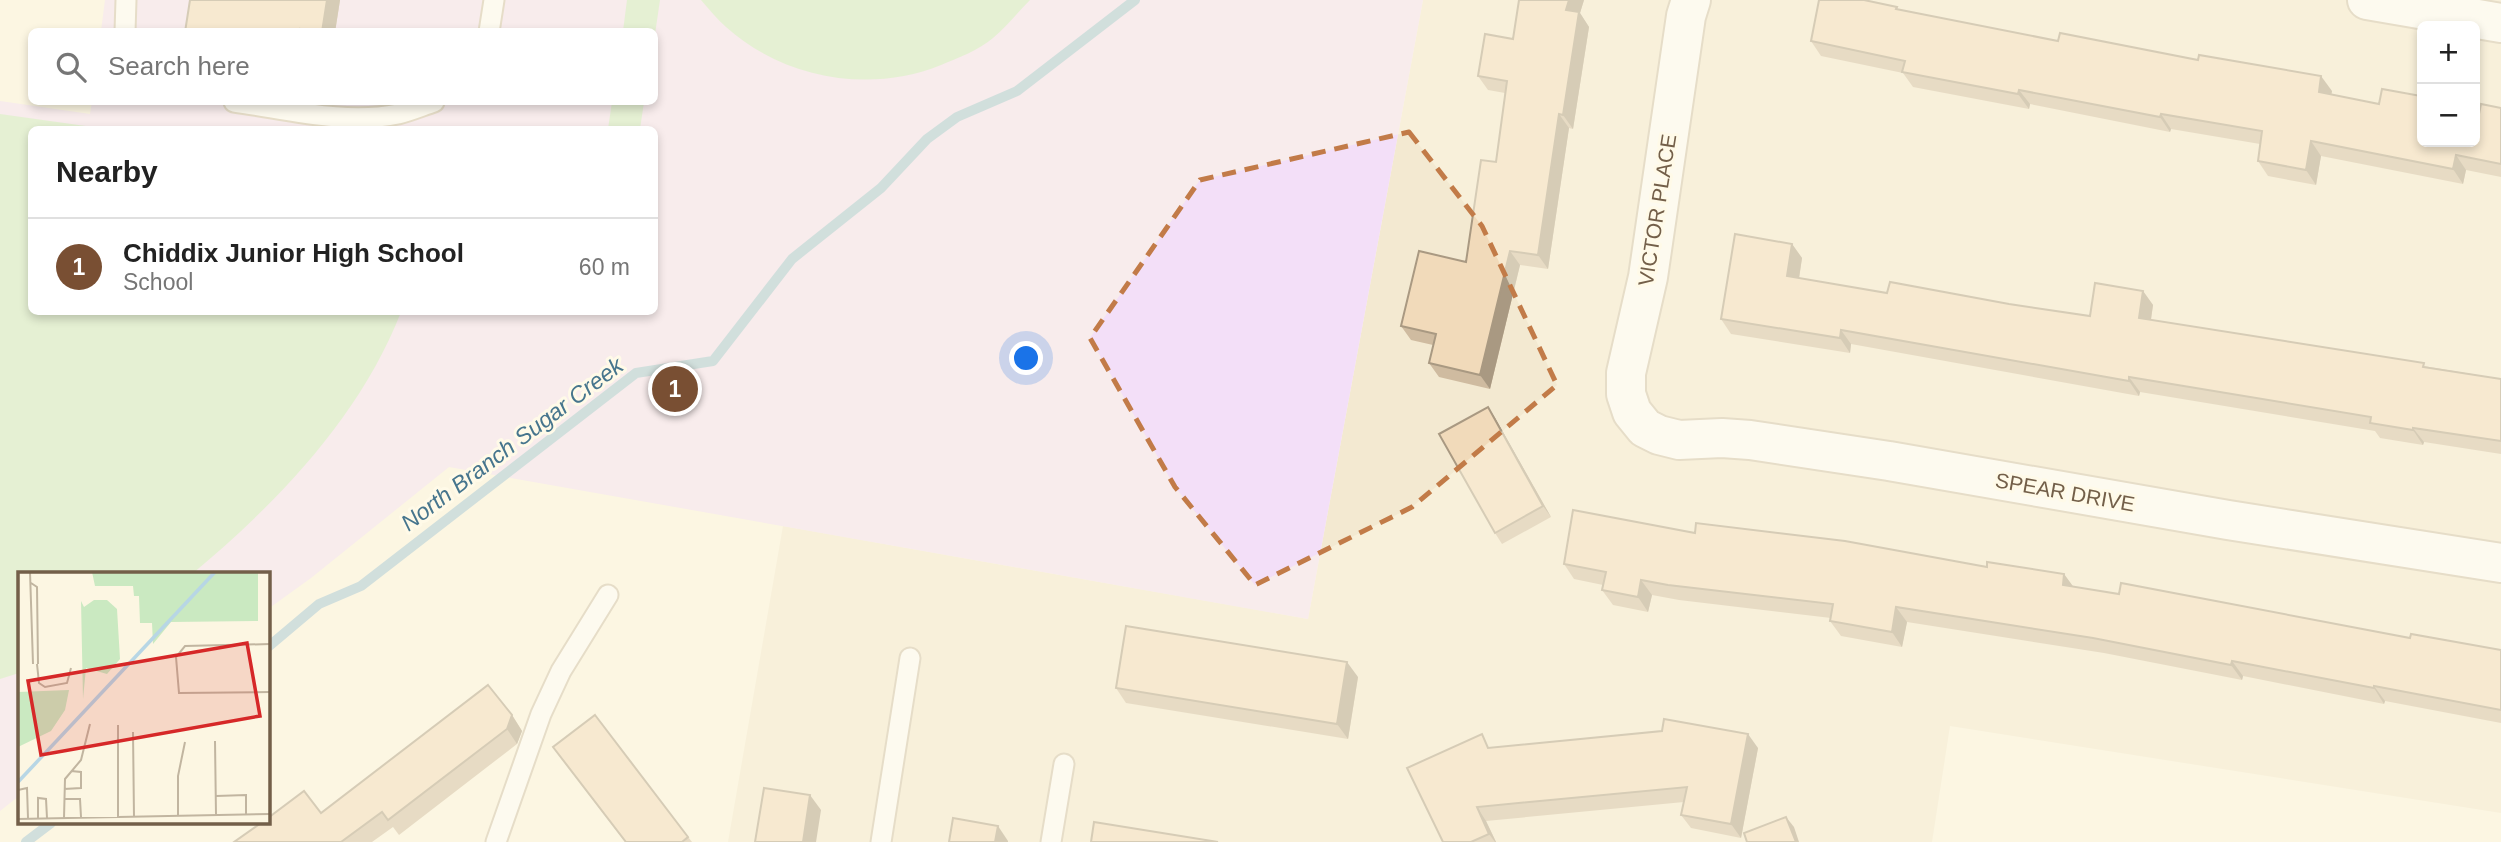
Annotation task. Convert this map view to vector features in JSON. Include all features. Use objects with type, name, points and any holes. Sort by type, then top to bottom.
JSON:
[{"type":"street","name":"VICTOR PLACE","points":[[1636,416],[1626,394],[1626,373],[1648,277],[1686,16],[1691,0]]},
{"type":"street","points":[[2367,0],[2501,23]]},
{"type":"street","name":"SPEAR DRIVE","points":[[1636,416],[1645,428],[1679,440],[1750,440],[1864,457],[2241,522],[2501,563]]},
{"type":"lane","points":[[125,28],[126,0]]},
{"type":"lane","points":[[490,28],[494,0]]},
{"type":"lane","points":[[255,105],[361,118],[398,114],[425,105]]},
{"type":"lane","points":[[496,842],[541,714],[561,671],[608,595]]},
{"type":"lane","points":[[881,842],[910,658]]},
{"type":"lane","points":[[1051,842],[1064,764]]},
{"type":"highlighted area","points":[[1409,132],[1482,226],[1557,385],[1412,507],[1255,585],[1175,487],[1090,338],[1200,180]]},
{"type":"shaded area","points":[[105,0],[1423,0],[1308,619],[449,467],[270,608],[270,572],[18,572],[18,797],[0,811],[0,101],[90,114],[92,105],[658,105],[658,28],[101,28]]},
{"type":"shaded area","points":[[1423,0],[2501,0],[2501,813],[1950,726],[1932,842],[728,842],[783,526],[1308,619]]},
{"type":"green space","points":[[627,0],[660,0],[656,28],[623,28]]},
{"type":"green space","points":[[701,0],[1030,0],[993,38],[961,57],[914,74],[886,79],[857,79],[801,70],[774,59],[749,45],[726,27]]},
{"type":"green space","points":[[612,105],[644,105],[640,126],[608,126]]},
{"type":"green space","points":[[0,114],[86,126],[28,126],[28,315],[400,315],[363,387],[313,456],[255,518],[194,572],[18,572],[18,673],[0,679]]},
{"type":"building","points":[[190,0],[327,0],[323,28],[186,28]]},
{"type":"building","points":[[1519,0],[1569,0],[1566,10],[1579,12],[1563,115],[1559,114],[1538,255],[1510,251],[1480,375],[1429,363],[1436,334],[1401,326],[1419,251],[1466,262],[1481,160],[1496,162],[1507,81],[1478,76],[1485,34],[1513,39]]},
{"type":"building","points":[[1819,0],[1864,0],[1897,7],[1896,9],[2058,41],[2060,33],[2198,60],[2199,55],[2321,76],[2319,92],[2379,104],[2382,89],[2417,95],[2417,147],[2480,147],[2481,104],[2501,108],[2501,164],[2456,155],[2453,169],[2311,141],[2306,170],[2258,161],[2262,131],[2161,114],[2160,117],[2019,90],[2018,94],[1902,72],[1905,61],[1811,41]]},
{"type":"building","points":[[1735,234],[1792,244],[1787,276],[1887,293],[1890,282],[2090,316],[2095,283],[2143,291],[2139,318],[2424,363],[2423,367],[2501,379],[2501,441],[2370,423],[2371,417],[2129,377],[2129,381],[1841,330],[1840,338],[1721,319]]},
{"type":"building","points":[[1488,407],[1543,506],[1495,533],[1439,434]]},
{"type":"building","points":[[1573,510],[1695,533],[1696,523],[1845,541],[1987,567],[1987,562],[2064,574],[2063,585],[2119,594],[2121,583],[2410,638],[2411,634],[2501,650],[2501,710],[2232,661],[2231,665],[2093,638],[1896,607],[1892,632],[1830,621],[1833,604],[1641,580],[1638,597],[1602,590],[1606,572],[1564,564]]},
{"type":"building","points":[[1126,626],[1347,662],[1337,724],[1116,688]]},
{"type":"building","points":[[488,685],[512,715],[507,729],[388,820],[382,812],[341,842],[234,842],[260,824],[270,824],[270,816],[304,791],[321,813]]},
{"type":"building","points":[[595,715],[688,837],[682,842],[626,842],[553,747]]},
{"type":"building","points":[[1664,719],[1748,734],[1731,824],[1681,815],[1687,787],[1477,807],[1489,834],[1471,842],[1443,842],[1407,768],[1482,734],[1488,748],[1662,731]]},
{"type":"building","points":[[764,788],[810,795],[803,842],[755,842]]},
{"type":"building","points":[[1786,817],[1796,842],[1747,842],[1744,833]]},
{"type":"building","points":[[953,818],[998,826],[995,842],[949,842]]},
{"type":"building","points":[[1094,822],[1218,842],[1091,842]]},
{"type":"waterway","name":"North Branch Sugar Creek","points":[[270,645],[319,604],[361,586],[636,373],[713,361],[792,259],[881,188],[927,139],[957,117],[1017,91],[1135,0]]},
{"type":"waterway","name":"North Branch Sugar Creek","points":[[26,842],[50,824]]},
{"type":"place","name":"Chiddix Junior High School","points":[[675,389]]}]
